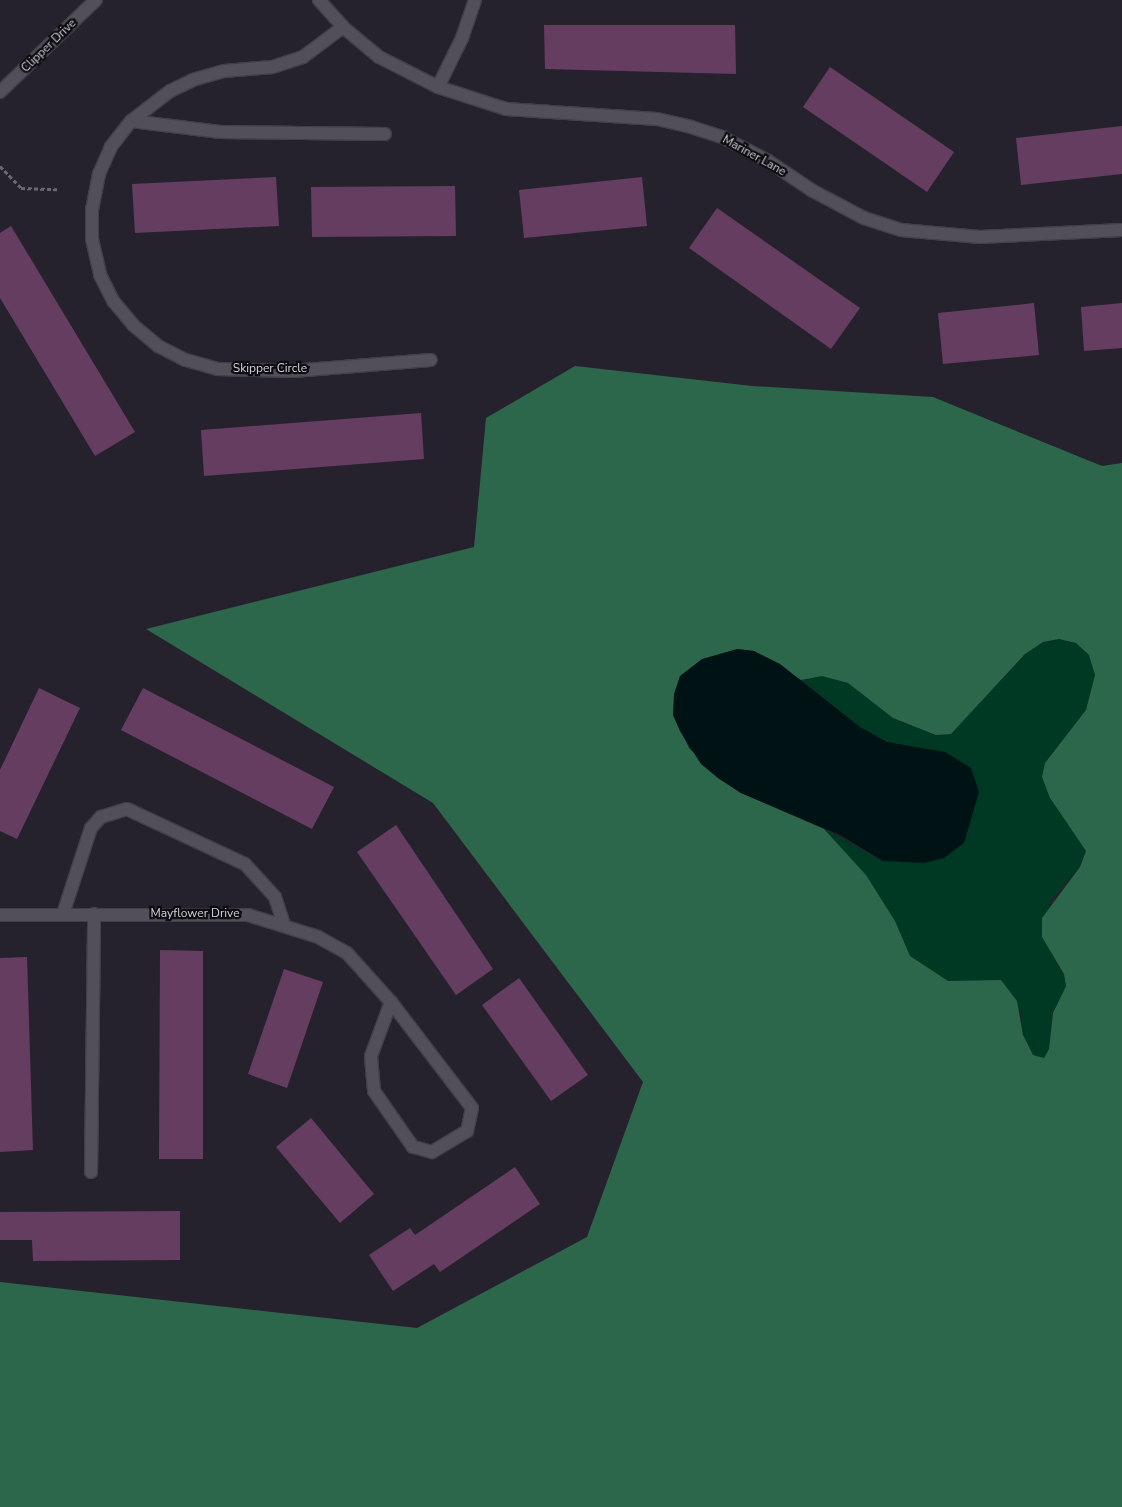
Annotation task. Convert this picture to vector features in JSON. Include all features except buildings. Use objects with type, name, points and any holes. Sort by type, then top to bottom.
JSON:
[{"type":"street","name":"Clipper Drive","points":[[0,92],[96,0]]},
{"type":"street","name":"Mariner Lane","points":[[319,0],[343,27],[380,57],[438,87],[506,109],[657,119],[691,127],[724,138],[768,161],[813,191],[864,218],[900,230],[980,237],[1122,230]]},
{"type":"street","points":[[438,87],[462,38],[475,0]]},
{"type":"street","name":"Skipper Circle","points":[[343,27],[303,57],[272,67],[224,71],[193,80],[164,95],[131,121],[111,148],[99,174],[92,209],[92,240],[100,275],[114,302],[133,326],[158,346],[186,360],[248,372],[431,360]]},
{"type":"street","points":[[131,121],[220,132],[385,134]]},
{"type":"street","points":[[63,914],[91,828],[101,817],[127,809],[245,864],[275,897],[284,924]]},
{"type":"street","name":"Mayflower Drive","points":[[0,916],[63,914],[248,915],[284,924],[346,953],[391,1002],[472,1108],[467,1131],[432,1152],[413,1147],[374,1092],[371,1056],[391,1002]]},
{"type":"street","points":[[91,1172],[94,914]]},
{"type":"path","points":[[0,166],[21,188],[57,189]]},
{"type":"green space","points":[[575,366],[752,386],[933,397],[1102,466],[1122,463],[1122,1507],[0,1507],[0,1282],[417,1328],[587,1237],[643,1082],[433,803],[146,629],[474,547],[486,418]],"holes":[[[1059,639],[1076,643],[1089,655],[1095,675],[1086,710],[1045,763],[1042,777],[1050,798],[1086,851],[1080,867],[1042,918],[1042,937],[1064,974],[1066,986],[1053,1013],[1049,1049],[1044,1058],[1033,1055],[1023,1035],[1017,1001],[1001,980],[948,981],[910,956],[895,921],[866,875],[824,829],[741,793],[718,778],[689,748],[673,715],[737,649],[754,651],[801,680],[822,676],[848,683],[893,718],[936,735],[951,734],[1025,654],[1043,642]]]},
{"type":"green space","points":[[1059,639],[1076,643],[1089,655],[1095,675],[1086,710],[1045,763],[1066,822],[1086,851],[1080,866],[1050,902],[1056,963],[1064,974],[1066,986],[1053,1013],[1049,1049],[1044,1058],[1033,1055],[1023,1035],[1021,1013],[1001,980],[948,981],[910,956],[895,921],[866,875],[824,829],[883,861],[908,746],[887,742],[860,727],[801,680],[822,676],[848,683],[893,718],[936,735],[951,734],[1025,654],[1043,642]]},
{"type":"shaded area","points":[[737,649],[754,651],[780,664],[860,727],[887,742],[945,752],[971,768],[979,792],[964,843],[944,858],[924,863],[883,861],[840,835],[741,793],[701,764],[680,731],[673,715],[674,694],[680,676],[702,659]]}]
